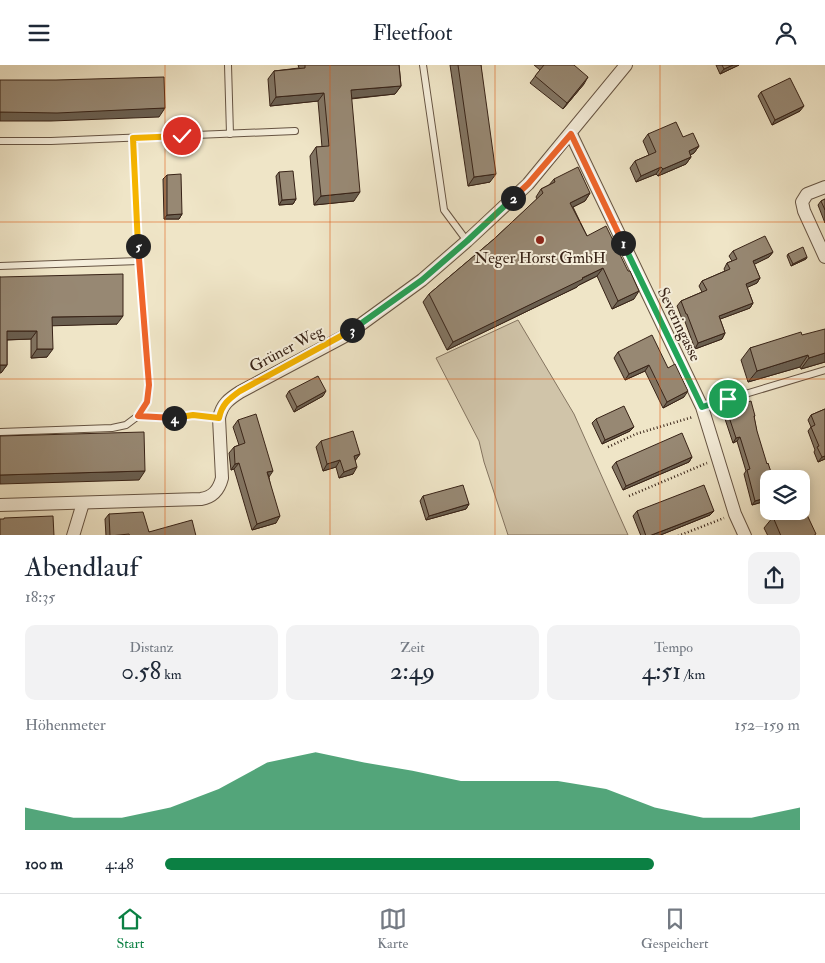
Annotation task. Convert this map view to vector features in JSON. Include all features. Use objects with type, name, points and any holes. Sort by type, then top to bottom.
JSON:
[{"type":"street","name":"Grüner Weg","points":[[219,418],[228,399],[345,336],[422,280],[467,241],[528,184],[626,65]]},
{"type":"street","name":"Severingasse","points":[[571,134],[703,410],[735,514],[745,535]]},
{"type":"street","points":[[825,187],[808,194],[802,202],[804,211],[825,257]]},
{"type":"street","points":[[0,505],[201,499],[213,495],[220,486],[222,478],[219,418]]},
{"type":"street","points":[[77,534],[83,503]]},
{"type":"lane","points":[[228,65],[230,134]]},
{"type":"lane","points":[[423,65],[444,210],[467,241]]},
{"type":"lane","points":[[0,141],[51,141],[295,131]]},
{"type":"lane","points":[[0,432],[112,428],[126,425],[138,416],[147,402],[149,385],[139,261],[133,138]]},
{"type":"lane","points":[[0,266],[139,261]]},
{"type":"lane","points":[[703,410],[825,370]]},
{"type":"lane","points":[[138,416],[169,418],[193,415],[219,418]]},
{"type":"path","points":[[608,447],[636,434],[703,410]]},
{"type":"path","points":[[628,496],[718,459]]},
{"type":"path","points":[[678,535],[735,514]]},
{"type":"shaded area","points":[[518,320],[574,414],[628,535],[508,535],[479,441],[436,358]]},
{"type":"building","points":[[305,65],[399,65],[401,86],[351,90],[360,192],[321,196],[316,147],[329,146],[324,93],[276,97],[274,71],[305,68]]},
{"type":"building","points":[[458,65],[481,65],[496,174],[474,177]]},
{"type":"building","points":[[544,65],[574,65],[588,77],[567,103],[535,76]]},
{"type":"building","points":[[722,65],[733,65],[724,69]]},
{"type":"building","points":[[164,77],[165,108],[57,113],[0,112],[0,80]]},
{"type":"building","points":[[790,78],[804,106],[775,120],[761,92]]},
{"type":"building","points":[[676,122],[683,137],[693,133],[699,146],[689,151],[691,157],[641,176],[635,161],[656,152],[648,134]]},
{"type":"building","points":[[578,167],[590,193],[570,203],[587,236],[606,226],[639,291],[618,301],[603,268],[453,342],[429,294],[494,239],[543,193],[541,189],[555,182],[554,179]]},
{"type":"building","points":[[293,171],[296,199],[282,200],[279,172]]},
{"type":"building","points":[[181,174],[182,214],[167,215],[167,175]]},
{"type":"building","points":[[825,199],[825,210],[821,201]]},
{"type":"building","points":[[765,236],[773,252],[753,261],[760,278],[746,284],[753,303],[719,316],[725,333],[698,343],[681,301],[707,290],[702,281],[730,269],[727,263],[737,259],[733,251]]},
{"type":"building","points":[[803,247],[807,257],[793,264],[788,254]]},
{"type":"building","points":[[123,274],[123,316],[52,317],[53,349],[37,349],[37,331],[7,331],[7,365],[0,365],[0,277]]},
{"type":"building","points":[[825,329],[825,353],[809,358],[808,355],[757,371],[750,348],[801,332],[802,335]]},
{"type":"building","points":[[652,335],[668,368],[675,364],[688,391],[667,402],[649,365],[629,374],[618,352]]},
{"type":"building","points":[[318,376],[326,391],[297,407],[289,391]]},
{"type":"building","points":[[751,401],[757,431],[770,470],[760,470],[760,500],[755,501],[747,470],[750,469],[740,437],[736,438],[726,408]]},
{"type":"building","points":[[624,406],[634,427],[605,440],[596,419]]},
{"type":"building","points":[[825,409],[825,456],[822,457],[811,427],[815,425],[811,415]]},
{"type":"building","points":[[256,414],[273,471],[267,472],[280,516],[257,524],[239,463],[235,464],[234,447],[245,443],[238,420]]},
{"type":"building","points":[[353,431],[360,454],[354,456],[357,467],[344,472],[340,460],[327,464],[321,441]]},
{"type":"building","points":[[144,432],[145,471],[0,475],[0,436]]},
{"type":"building","points":[[682,433],[692,457],[626,486],[616,462]]},
{"type":"building","points":[[463,485],[469,504],[429,516],[423,496]]},
{"type":"building","points":[[704,485],[714,511],[652,535],[646,535],[637,511]]},
{"type":"building","points":[[143,512],[149,532],[192,520],[196,535],[110,535],[109,514]]},
{"type":"building","points":[[53,516],[54,535],[0,535],[0,519]]},
{"type":"building","points":[[774,520],[809,520],[816,534],[814,535],[781,535]]},
{"type":"place","name":"Neger Horst GmbH","points":[[540,240]]},
{"type":"route","points":[[182,136],[133,138],[139,261],[149,385],[147,402],[138,416],[169,418],[193,415],[219,418],[228,399],[240,391],[345,336],[422,280],[467,241],[528,184],[571,134],[702,407],[728,399]]}]
